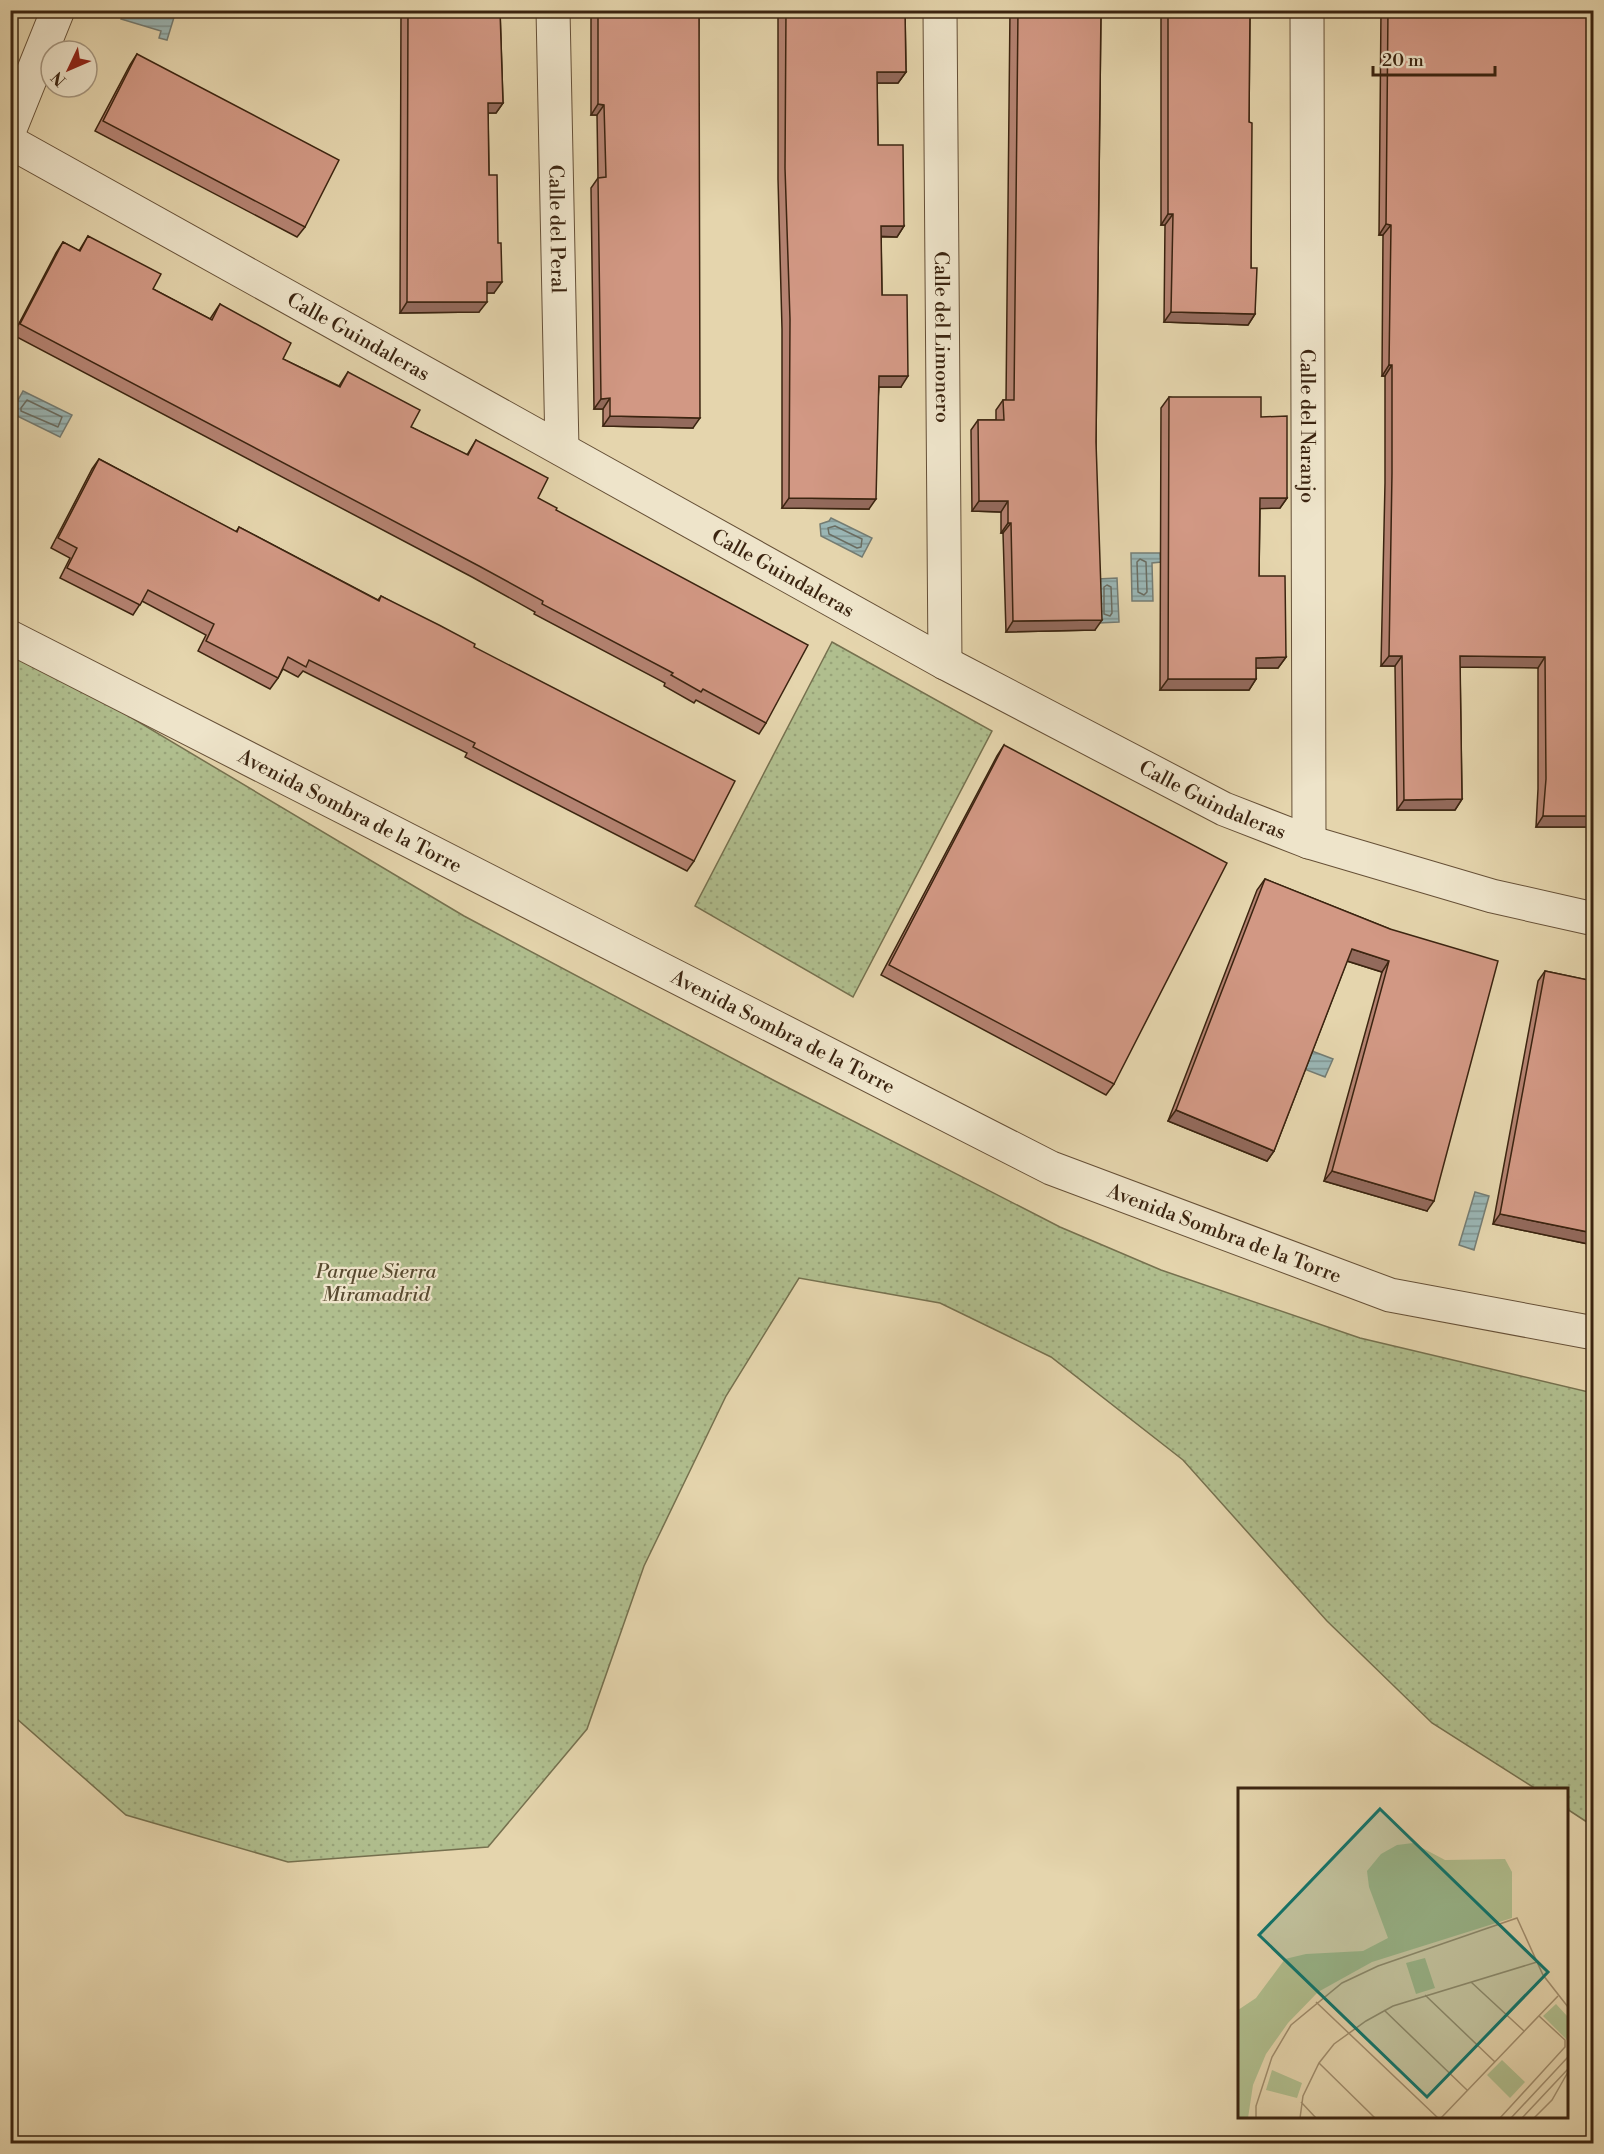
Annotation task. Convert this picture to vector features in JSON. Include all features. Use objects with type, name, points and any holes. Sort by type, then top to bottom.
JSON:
[{"type":"street","points":[[10,129],[58,10]]},
{"type":"street","name":"Calle del Peral","points":[[553,10],[561,449]]},
{"type":"street","name":"Calle del Limonero","points":[[940,10],[945,663]]},
{"type":"street","name":"Calle del Naranjo","points":[[1306,10],[1309,842]]},
{"type":"street","name":"Calle Guindaleras","points":[[10,142],[945,663],[1224,809],[1309,842],[1492,896],[1593,919]]},
{"type":"street","name":"Avenida Sombra de la Torre","points":[[10,637],[1051,1168],[1390,1295],[1593,1333]]},
{"type":"green space","points":[[832,642],[992,731],[853,997],[695,906]]},
{"type":"green space","name":"Parque Sierra Miramadrid","points":[[10,648],[33,659],[464,916],[775,1081],[1060,1227],[1161,1270],[1360,1338],[1593,1393],[1593,1826],[1568,1810],[1568,1788],[1534,1788],[1432,1723],[1327,1621],[1183,1460],[1051,1357],[940,1303],[799,1278],[726,1396],[644,1566],[587,1729],[488,1847],[288,1862],[126,1815],[16,1718],[11,1706]]},
{"type":"water","points":[[124,11],[165,11],[175,14],[167,40],[159,38],[161,31],[121,19]]},
{"type":"water","points":[[23,391],[72,415],[60,437],[11,413]]},
{"type":"water","points":[[831,518],[872,538],[862,557],[821,536],[820,524]]},
{"type":"water","points":[[1131,553],[1160,553],[1161,562],[1152,563],[1153,601],[1132,601]]},
{"type":"water","points":[[1117,578],[1119,622],[1099,623],[1098,579]]},
{"type":"water","points":[[1275,1037],[1333,1059],[1325,1077],[1268,1055]]},
{"type":"water","points":[[1475,1192],[1489,1196],[1474,1250],[1459,1245]]},
{"type":"building","points":[[408,10],[500,10],[503,103],[488,103],[489,175],[497,175],[498,243],[501,243],[502,282],[487,282],[487,302],[407,302]]},
{"type":"building","points":[[598,10],[699,10],[700,418],[610,416],[610,398],[601,399],[598,178],[606,177],[604,105],[598,104]]},
{"type":"building","points":[[786,10],[905,10],[906,72],[877,72],[878,145],[903,145],[904,226],[881,226],[882,295],[907,295],[908,376],[879,376],[876,499],[789,498],[790,319],[785,168]]},
{"type":"building","points":[[1018,10],[1101,10],[1096,442],[1102,620],[1013,621],[1011,523],[1008,523],[1008,501],[979,501],[978,420],[1004,420],[1003,400],[1014,400]]},
{"type":"building","points":[[1168,10],[1250,10],[1251,268],[1257,268],[1255,314],[1171,312],[1173,214],[1168,214]]},
{"type":"building","points":[[1388,10],[1593,10],[1593,816],[1543,816],[1546,779],[1545,657],[1460,656],[1462,799],[1404,800],[1402,656],[1389,656],[1392,365],[1389,365],[1391,225],[1386,224]]},
{"type":"building","points":[[137,54],[339,160],[305,227],[103,121]]},
{"type":"building","points":[[88,236],[161,274],[153,289],[212,320],[220,304],[291,343],[283,359],[340,387],[348,372],[420,410],[411,427],[468,455],[476,440],[548,478],[538,498],[557,508],[556,510],[808,645],[766,723],[703,689],[701,692],[671,675],[673,673],[542,604],[543,601],[479,566],[20,324],[63,242],[80,251]]},
{"type":"building","points":[[1169,397],[1261,397],[1261,417],[1287,416],[1287,498],[1260,498],[1259,576],[1285,576],[1286,657],[1256,658],[1256,679],[1168,679]]},
{"type":"building","points":[[99,459],[237,532],[239,527],[379,601],[381,596],[439,625],[475,644],[474,647],[735,781],[694,861],[473,747],[475,743],[309,660],[306,667],[288,657],[278,678],[206,641],[214,624],[148,590],[140,605],[67,568],[77,548],[58,538]]},
{"type":"building","points":[[1004,745],[1227,863],[1114,1084],[889,965]]},
{"type":"building","points":[[1265,879],[1390,929],[1498,961],[1434,1201],[1332,1171],[1389,961],[1352,949],[1274,1151],[1176,1110]]},
{"type":"building","points":[[1545,971],[1593,981],[1593,1233],[1500,1214]]}]
